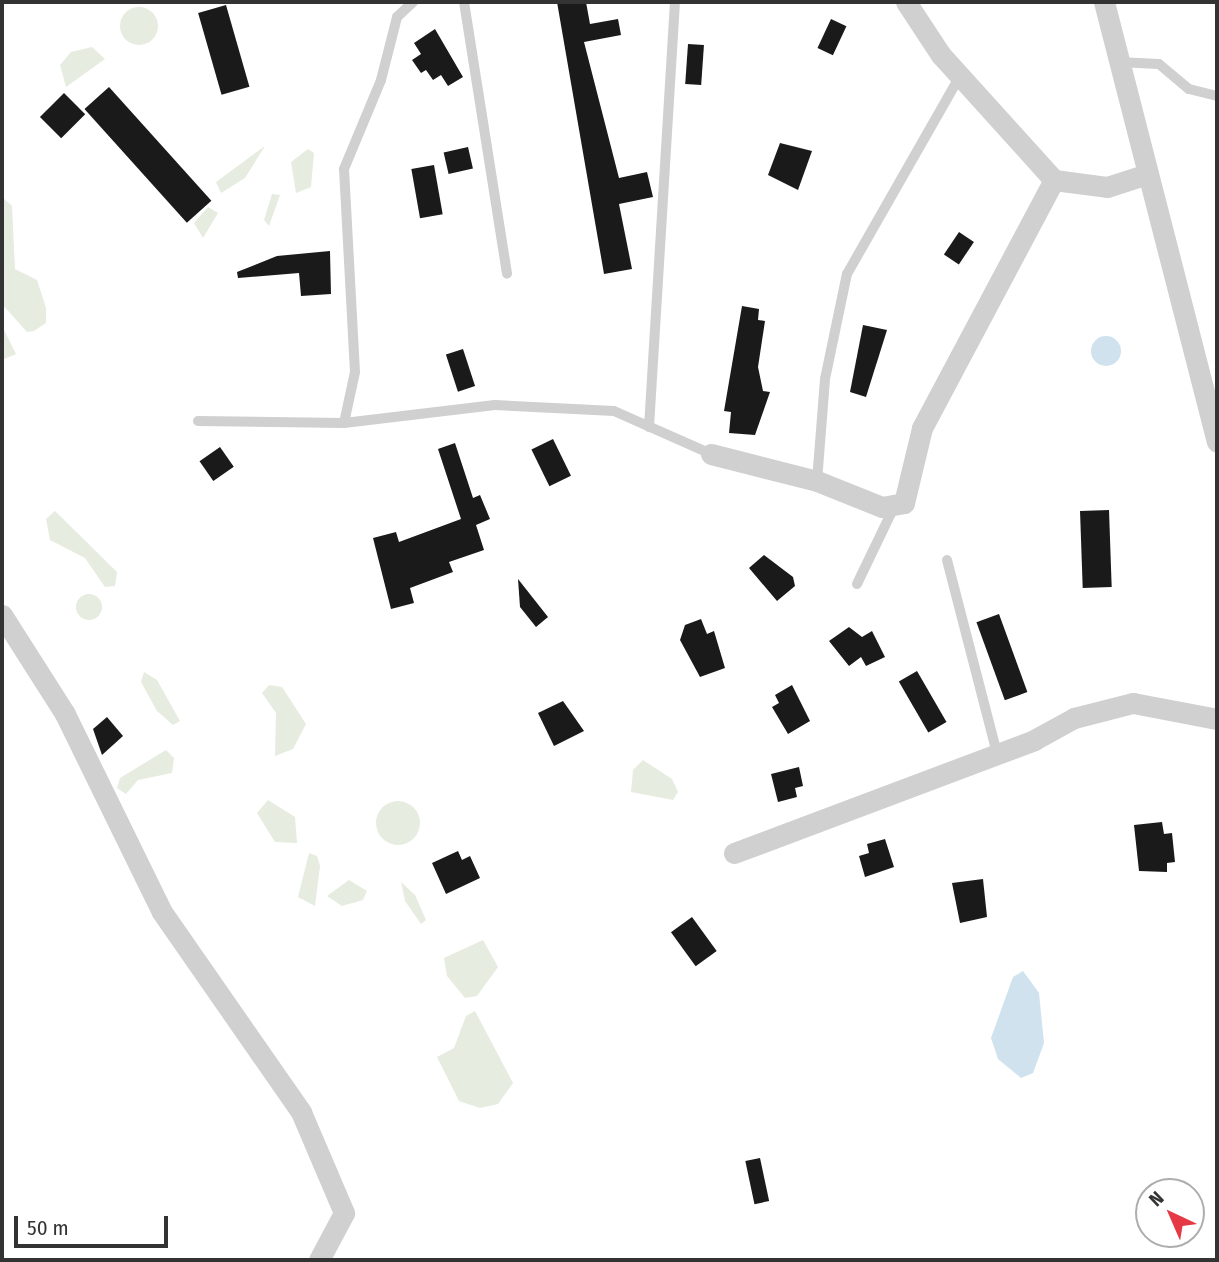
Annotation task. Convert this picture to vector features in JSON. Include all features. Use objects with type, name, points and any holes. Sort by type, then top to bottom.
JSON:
[{"type":"street","points":[[906,2],[960,76],[1054,180],[1107,187],[1145,175]]},
{"type":"street","points":[[1104,2],[1145,175],[1217,442]]},
{"type":"street","points":[[711,454],[817,481],[894,507],[909,493],[922,428],[1054,180]]},
{"type":"street","points":[[2,615],[65,714],[162,912],[301,1112],[344,1213],[319,1260]]},
{"type":"street","points":[[734,853],[997,753],[1074,718],[1133,703],[1217,719]]},
{"type":"lane","points":[[344,423],[355,372],[344,169],[381,80],[397,17],[413,2]]},
{"type":"lane","points":[[464,2],[507,274]]},
{"type":"lane","points":[[649,426],[675,2]]},
{"type":"lane","points":[[1117,62],[1159,64],[1189,89],[1217,96]]},
{"type":"lane","points":[[817,481],[825,379],[847,274],[960,76]]},
{"type":"lane","points":[[198,421],[344,423],[495,405],[614,411],[711,454]]},
{"type":"lane","points":[[858,584],[894,507]]},
{"type":"lane","points":[[947,560],[997,753]]},
{"type":"shaded area","points":[[139,7],[152,13],[158,26],[152,39],[139,45],[126,39],[120,26],[126,13]]},
{"type":"shaded area","points":[[92,47],[105,59],[66,87],[60,65],[71,52]]},
{"type":"shaded area","points":[[265,146],[245,178],[221,193],[216,182]]},
{"type":"shaded area","points":[[308,149],[314,153],[311,187],[296,193],[291,162]]},
{"type":"shaded area","points":[[272,194],[280,195],[269,226],[264,220]]},
{"type":"shaded area","points":[[2,197],[12,206],[15,269],[37,280],[46,308],[46,323],[34,331],[27,332],[2,304]]},
{"type":"shaded area","points":[[208,207],[218,213],[203,238],[194,223]]},
{"type":"shaded area","points":[[2,326],[16,354],[2,360]]},
{"type":"shaded area","points":[[55,511],[117,572],[115,586],[105,587],[85,558],[50,540],[46,519]]},
{"type":"shaded area","points":[[89,594],[98,598],[102,607],[98,616],[89,620],[80,616],[76,607],[80,598]]},
{"type":"shaded area","points":[[144,672],[157,680],[180,721],[173,725],[157,711],[141,682]]},
{"type":"shaded area","points":[[269,685],[282,687],[306,724],[293,749],[275,756],[276,713],[262,693]]},
{"type":"shaded area","points":[[166,750],[174,758],[172,773],[138,780],[126,794],[117,788],[120,778]]},
{"type":"shaded area","points":[[643,760],[672,779],[678,792],[673,800],[631,792],[633,770]]},
{"type":"shaded area","points":[[268,800],[295,817],[297,843],[275,842],[257,813]]},
{"type":"shaded area","points":[[398,801],[414,807],[420,823],[414,839],[398,845],[382,839],[376,823],[382,807]]},
{"type":"shaded area","points":[[309,853],[317,856],[320,866],[315,906],[298,897]]},
{"type":"shaded area","points":[[349,880],[367,891],[363,900],[342,906],[327,896]]},
{"type":"shaded area","points":[[401,882],[415,895],[426,920],[421,924],[405,901]]},
{"type":"shaded area","points":[[483,940],[498,967],[477,996],[465,998],[447,976],[444,958]]},
{"type":"shaded area","points":[[475,1011],[513,1083],[498,1104],[480,1108],[459,1101],[437,1057],[454,1048],[466,1016]]},
{"type":"water","points":[[1106,336],[1117,340],[1121,351],[1117,362],[1106,366],[1095,362],[1091,351],[1095,340]]},
{"type":"water","points":[[1023,971],[1039,993],[1044,1043],[1033,1073],[1021,1078],[998,1059],[991,1038],[1013,977]]},
{"type":"building","points":[[557,2],[586,2],[590,24],[618,19],[621,35],[584,42],[619,178],[647,172],[653,197],[619,204],[632,269],[604,274]]},
{"type":"building","points":[[226,5],[249,87],[222,95],[198,13]]},
{"type":"building","points":[[831,19],[846,26],[833,55],[817,48]]},
{"type":"building","points":[[435,29],[463,77],[448,86],[441,75],[433,80],[426,70],[421,73],[412,60],[421,54],[414,43]]},
{"type":"building","points":[[688,44],[704,45],[701,85],[685,84]]},
{"type":"building","points":[[109,87],[211,201],[187,223],[84,109]]},
{"type":"building","points":[[64,93],[85,114],[61,138],[40,117]]},
{"type":"building","points":[[780,143],[812,151],[798,190],[768,175]]},
{"type":"building","points":[[468,147],[473,168],[449,174],[444,153]]},
{"type":"building","points":[[434,165],[443,214],[420,218],[411,169]]},
{"type":"building","points":[[959,232],[974,242],[959,264],[944,254]]},
{"type":"building","points":[[330,251],[331,294],[301,296],[299,273],[238,278],[237,272],[277,256]]},
{"type":"building","points":[[742,306],[759,309],[758,320],[765,321],[758,367],[763,391],[770,392],[755,435],[729,433],[731,412],[724,411]]},
{"type":"building","points":[[863,325],[887,330],[866,397],[850,392]]},
{"type":"building","points":[[463,349],[475,386],[458,392],[446,355]]},
{"type":"building","points":[[553,439],[571,476],[549,486],[531,450]]},
{"type":"building","points":[[455,443],[473,498],[480,495],[490,519],[476,525],[484,550],[449,562],[453,572],[410,588],[414,603],[391,609],[373,538],[396,532],[399,542],[461,519],[438,449]]},
{"type":"building","points":[[220,447],[234,467],[213,481],[200,461]]},
{"type":"building","points":[[1109,510],[1112,587],[1083,588],[1080,511]]},
{"type":"building","points":[[764,555],[793,577],[795,586],[777,601],[749,568]]},
{"type":"building","points":[[518,579],[548,617],[536,627],[520,607]]},
{"type":"building","points":[[999,614],[1027,692],[1005,700],[976,622]]},
{"type":"building","points":[[701,619],[707,634],[714,631],[725,668],[700,677],[680,640],[685,625]]},
{"type":"building","points":[[849,627],[862,637],[872,631],[885,657],[866,666],[861,657],[849,666],[829,641]]},
{"type":"building","points":[[917,671],[947,722],[928,733],[899,682]]},
{"type":"building","points":[[792,685],[810,721],[788,734],[772,707],[779,703],[775,695]]},
{"type":"building","points":[[563,701],[584,731],[554,746],[538,713]]},
{"type":"building","points":[[107,717],[123,736],[102,755],[93,729]]},
{"type":"building","points":[[799,767],[803,786],[795,788],[797,797],[778,802],[771,774]]},
{"type":"building","points":[[1162,822],[1164,834],[1172,833],[1175,862],[1167,863],[1167,872],[1139,871],[1134,825]]},
{"type":"building","points":[[885,839],[894,867],[865,877],[859,856],[869,853],[867,844]]},
{"type":"building","points":[[458,851],[462,860],[470,856],[480,878],[446,894],[432,863]]},
{"type":"building","points":[[983,879],[987,917],[960,923],[952,883]]},
{"type":"building","points":[[692,917],[717,951],[696,966],[671,932]]},
{"type":"building","points":[[760,1158],[769,1201],[754,1204],[745,1161]]}]
